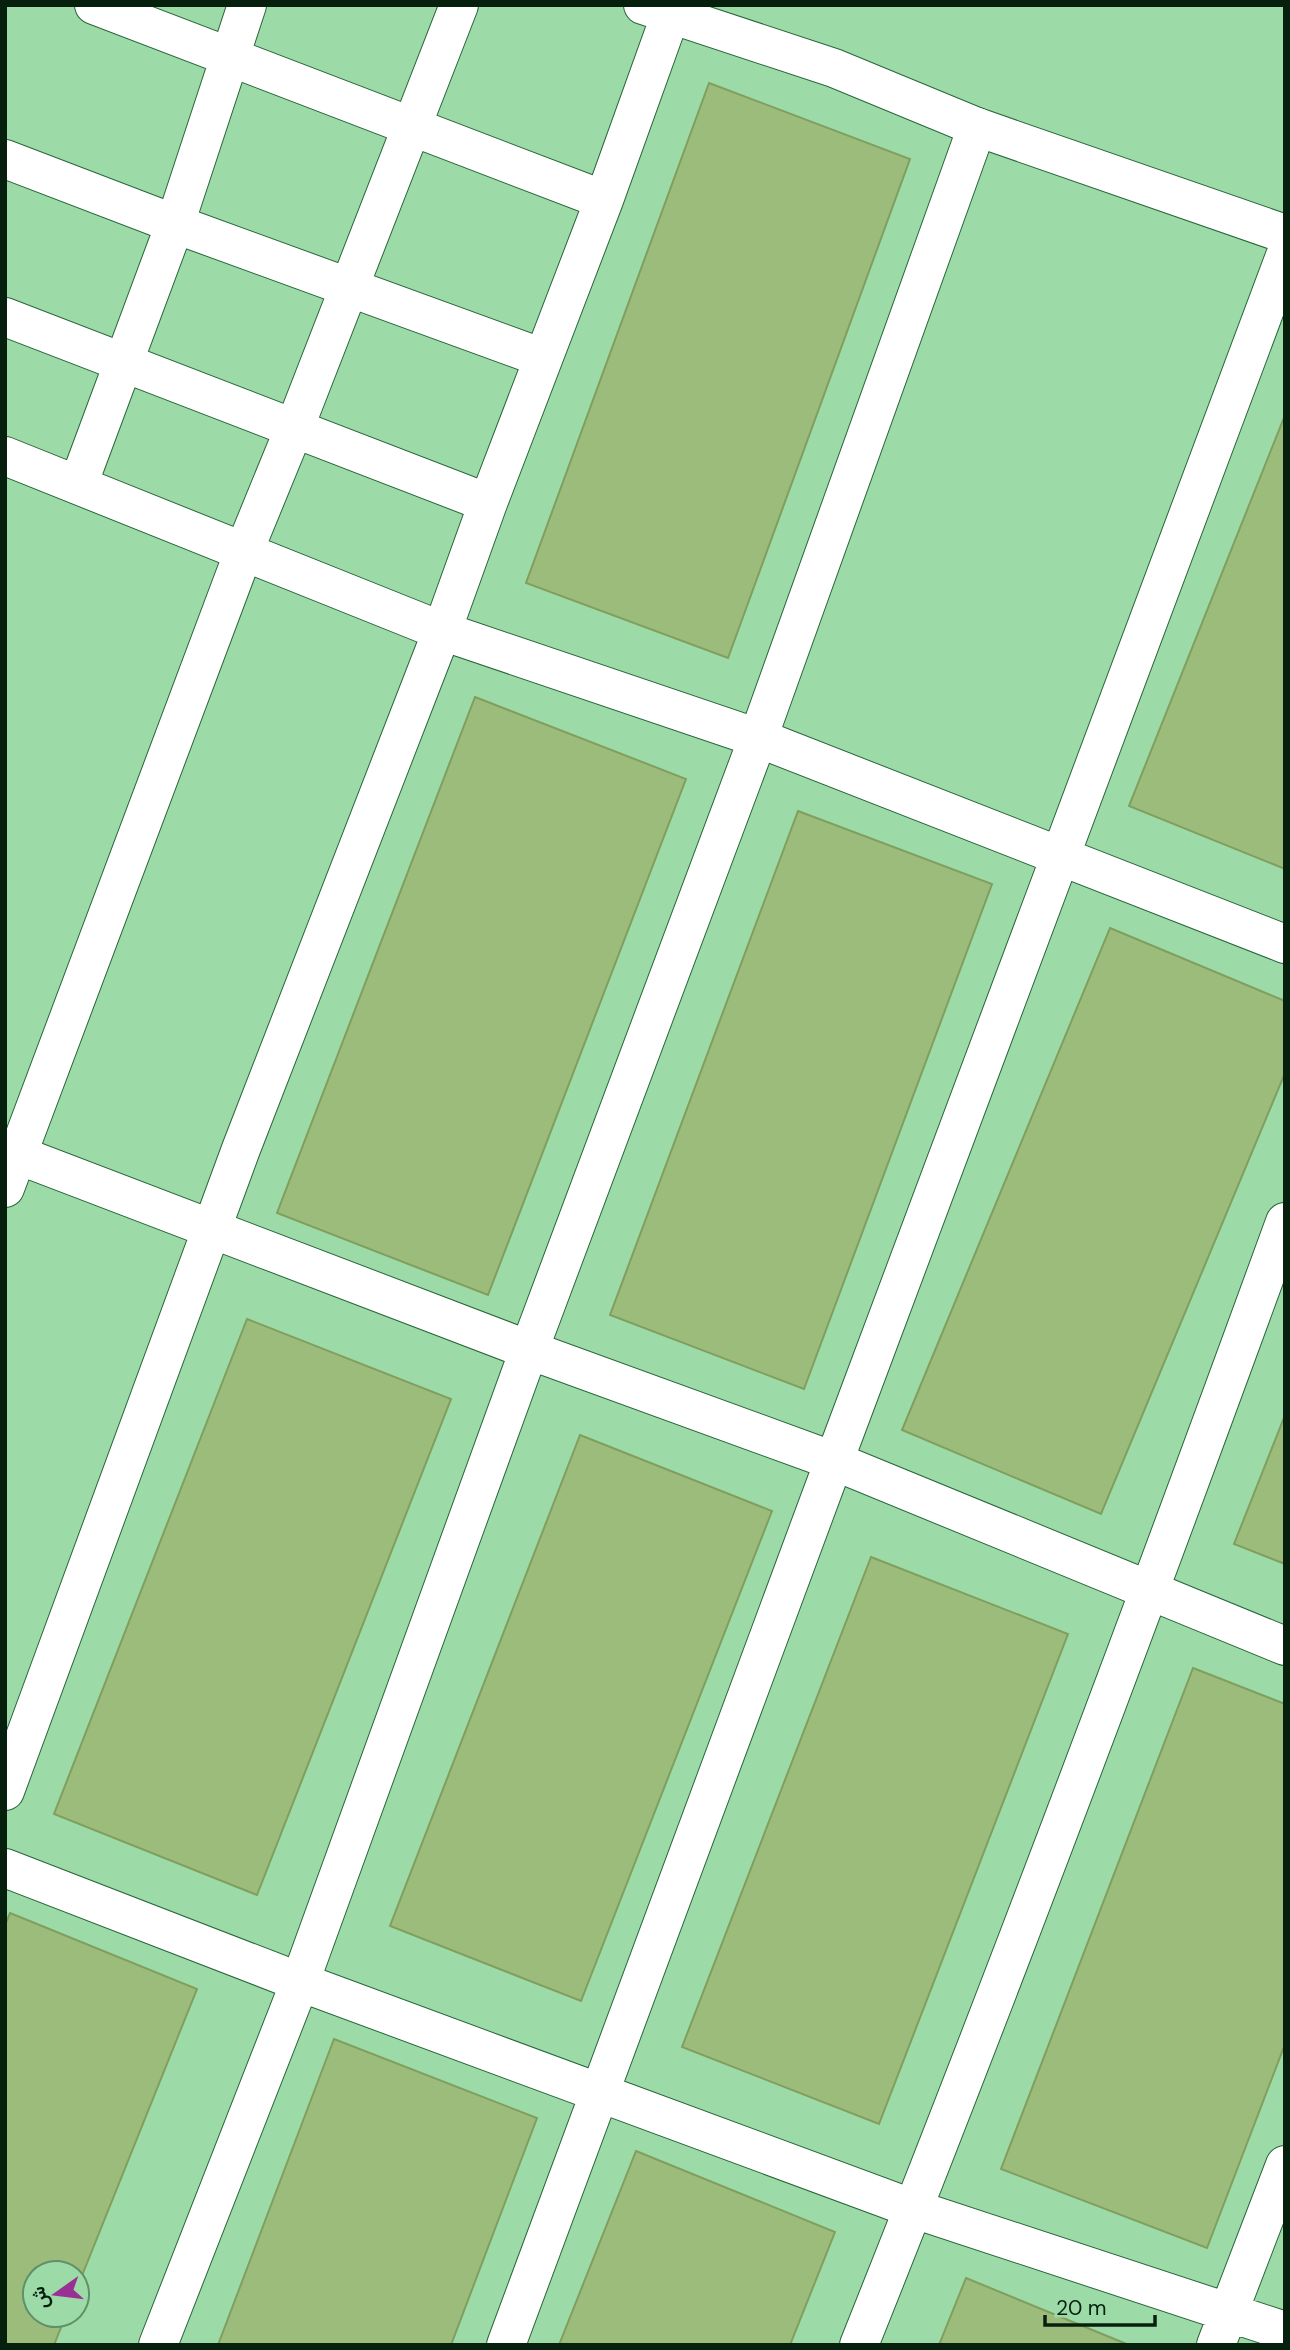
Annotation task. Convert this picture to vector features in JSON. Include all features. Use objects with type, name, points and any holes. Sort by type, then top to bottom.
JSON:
[{"type":"street","points":[[94,5],[604,200]]},
{"type":"street","points":[[78,485],[175,224],[247,5]]},
{"type":"street","points":[[458,5],[244,551],[9,1165],[213,1230],[529,1350],[834,1461],[1285,1646]]},
{"type":"street","points":[[5,1791],[241,1149],[442,631],[604,200],[662,9],[834,68],[977,127],[1285,234]]},
{"type":"street","points":[[158,2345],[300,1982],[529,1350],[758,738],[977,127]]},
{"type":"street","points":[[5,159],[543,358]]},
{"type":"street","points":[[506,2345],[1285,256]]},
{"type":"street","points":[[5,317],[488,503]]},
{"type":"street","points":[[5,456],[442,631],[758,738],[1285,944]]},
{"type":"street","points":[[859,2345],[914,2209],[1150,1590],[1285,1222]]},
{"type":"street","points":[[5,1868],[300,1982],[914,2209],[1222,2329],[1285,2331]]},
{"type":"street","points":[[1222,2329],[1285,2165]]},
{"type":"building","points":[[709,83],[910,159],[728,658],[526,583]]},
{"type":"building","points":[[1285,415],[1285,869],[1129,806]]},
{"type":"building","points":[[475,697],[686,779],[488,1295],[277,1213]]},
{"type":"building","points":[[798,811],[992,884],[804,1389],[610,1315]]},
{"type":"building","points":[[1110,928],[1285,1001],[1285,1073],[1101,1514],[902,1430]]},
{"type":"building","points":[[247,1319],[451,1399],[257,1895],[54,1814]]},
{"type":"building","points":[[1285,1415],[1285,1564],[1234,1544]]},
{"type":"building","points":[[580,1435],[772,1511],[581,2001],[390,1926]]},
{"type":"building","points":[[871,1557],[1068,1634],[879,2124],[682,2047]]},
{"type":"building","points":[[1193,1668],[1285,1704],[1285,2044],[1207,2248],[1001,2169]]},
{"type":"building","points":[[10,1913],[197,1989],[89,2259],[21,2259],[21,2329],[60,2329],[54,2345],[5,2345],[5,1925]]},
{"type":"building","points":[[334,2039],[537,2118],[451,2345],[218,2345]]},
{"type":"building","points":[[636,2151],[835,2232],[790,2345],[559,2345]]},
{"type":"building","points":[[966,2278],[1129,2345],[939,2345]]}]
